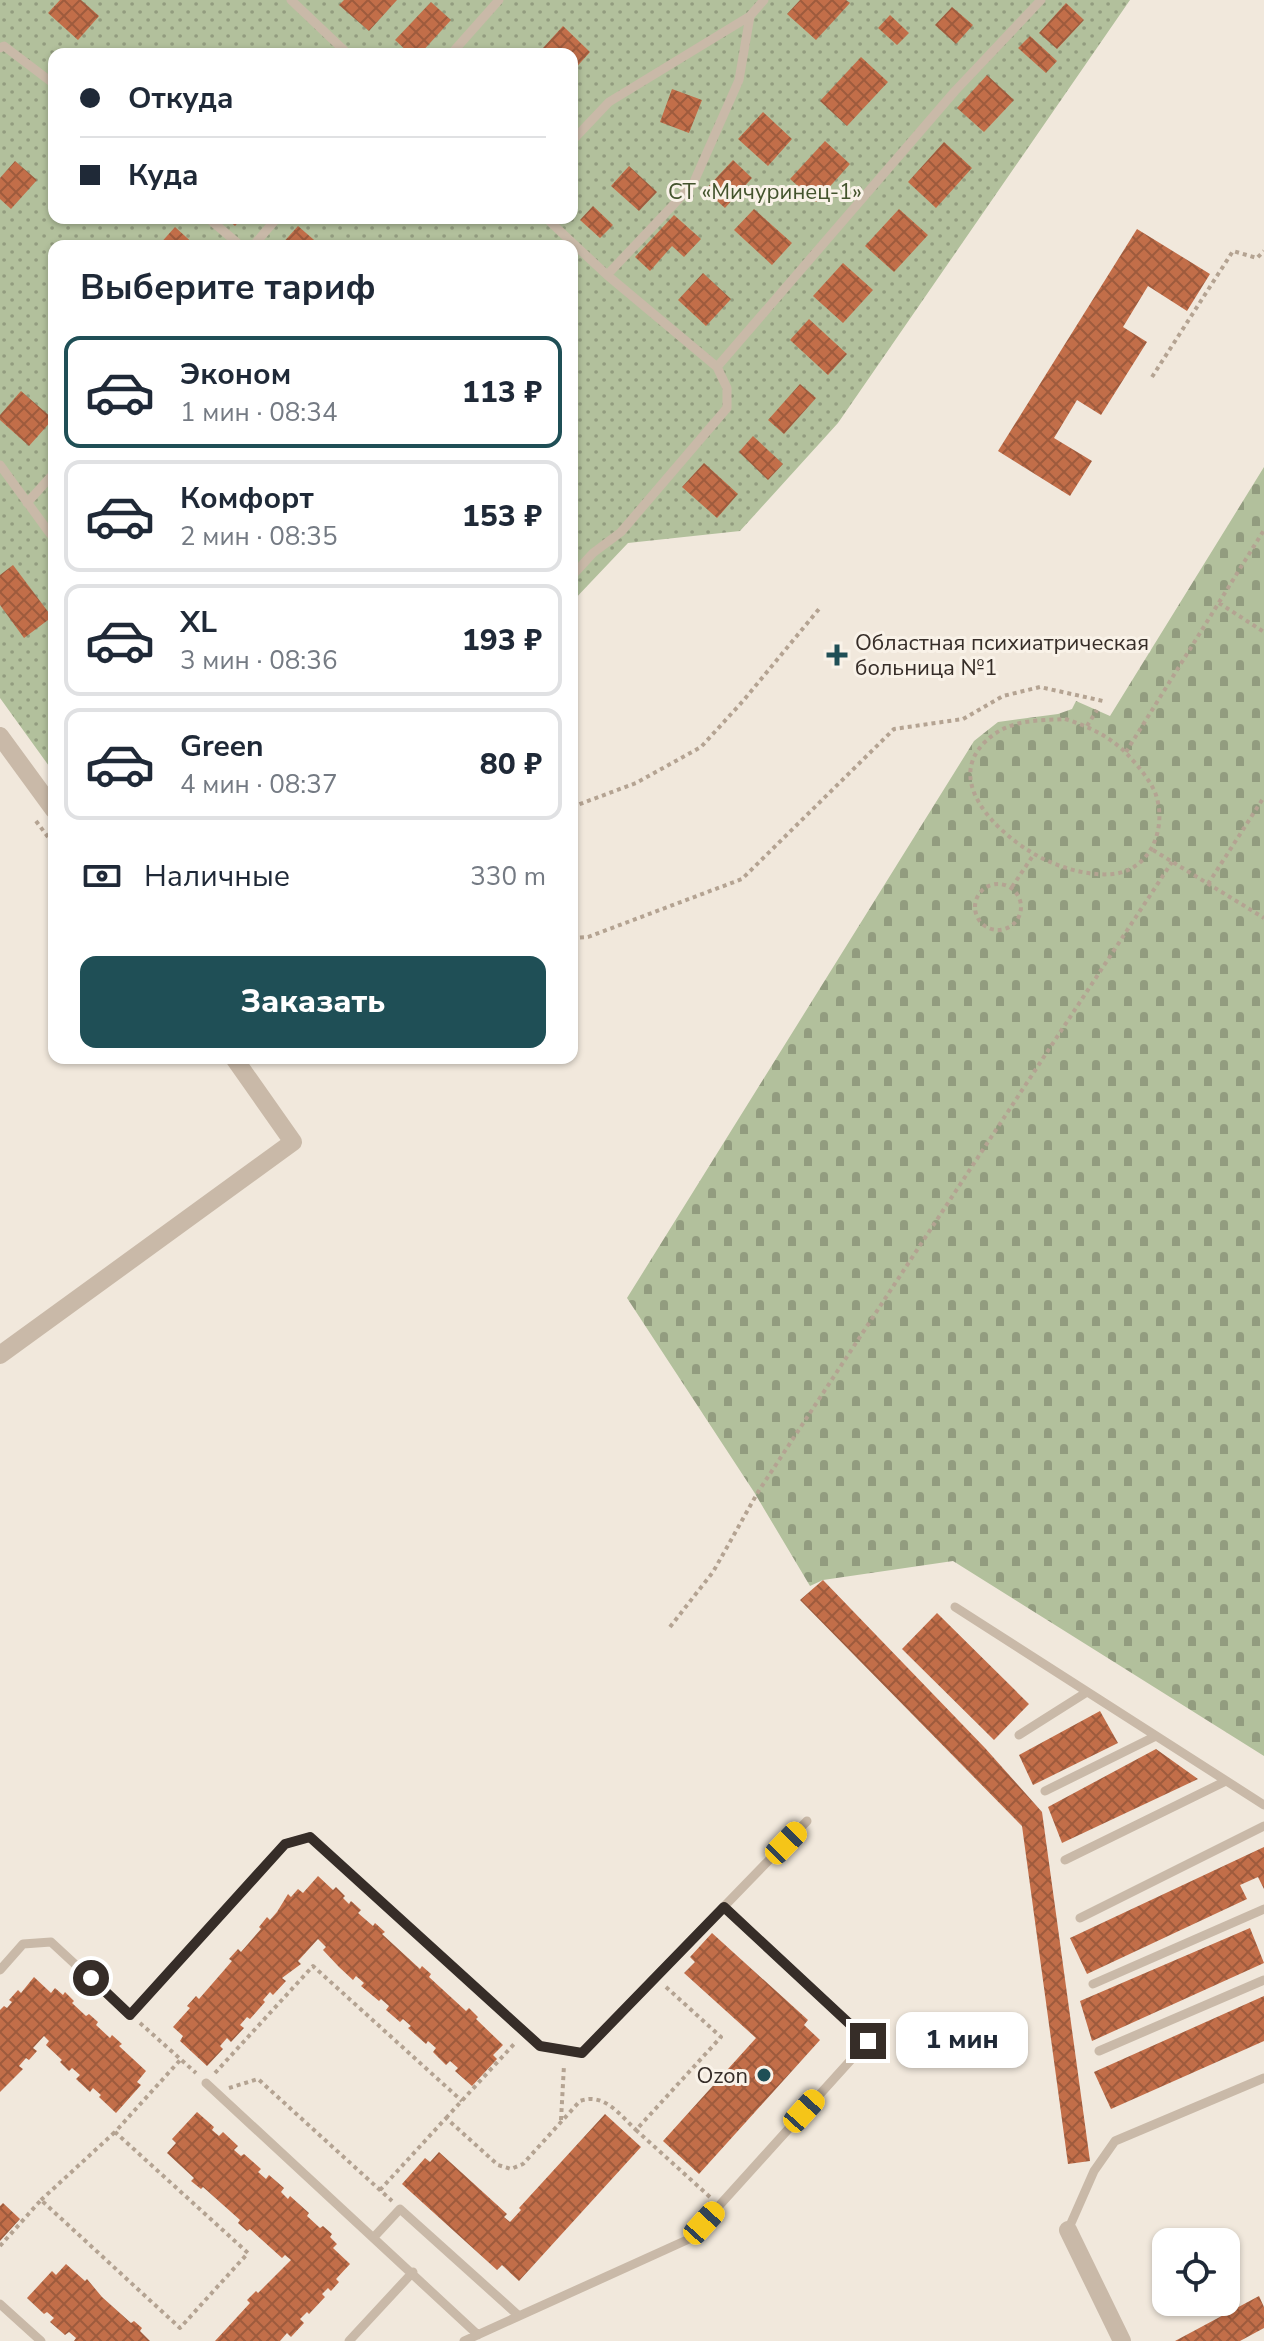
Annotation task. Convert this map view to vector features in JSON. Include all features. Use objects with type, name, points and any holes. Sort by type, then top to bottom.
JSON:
[{"type":"street","points":[[0,736],[48,802]]},
{"type":"street","points":[[0,1355],[293,1142],[238,1064]]},
{"type":"street","points":[[1068,2230],[1122,2341]]},
{"type":"lane","points":[[291,0],[342,48]]},
{"type":"lane","points":[[456,48],[499,0]]},
{"type":"lane","points":[[578,135],[609,102],[750,16],[764,0]]},
{"type":"lane","points":[[717,367],[955,91],[1041,0]]},
{"type":"lane","points":[[607,275],[693,184],[739,80],[750,16]]},
{"type":"lane","points":[[0,48],[4,46],[18,54],[48,79]]},
{"type":"lane","points":[[215,224],[234,240]]},
{"type":"lane","points":[[258,240],[272,224]]},
{"type":"lane","points":[[552,224],[570,240]]},
{"type":"lane","points":[[578,248],[717,367],[727,388],[727,408],[621,532],[593,553],[578,569]]},
{"type":"lane","points":[[0,465],[48,531]]},
{"type":"lane","points":[[27,503],[48,480]]},
{"type":"lane","points":[[955,1607],[1264,1805]]},
{"type":"lane","points":[[1019,1735],[1087,1692]]},
{"type":"lane","points":[[1045,1791],[1156,1736]]},
{"type":"lane","points":[[1065,1860],[1226,1781]]},
{"type":"lane","points":[[0,1970],[23,1944],[51,1942],[130,2015],[285,1844],[310,1837],[540,2046],[582,2053],[807,1821]]},
{"type":"lane","points":[[1080,1918],[1264,1826]]},
{"type":"lane","points":[[464,2341],[689,2239],[868,2041],[724,1907]]},
{"type":"lane","points":[[1093,1984],[1264,1909]]},
{"type":"lane","points":[[1099,2051],[1264,1980]]},
{"type":"lane","points":[[1068,2230],[1094,2171],[1115,2141],[1264,2078]]},
{"type":"lane","points":[[206,2083],[478,2335]]},
{"type":"lane","points":[[374,2237],[400,2209],[519,2316]]},
{"type":"lane","points":[[349,2341],[413,2272]]},
{"type":"lane","points":[[0,2304],[41,2341]]},
{"type":"path","points":[[1152,377],[1233,251],[1257,258],[1264,251]]},
{"type":"path","points":[[1126,752],[1264,530]]},
{"type":"path","points":[[1219,603],[1264,632]]},
{"type":"path","points":[[578,805],[636,783],[701,747],[819,609]]},
{"type":"path","points":[[578,938],[588,937],[742,879],[894,729],[963,719],[1003,696],[1040,687],[1103,701]]},
{"type":"path","points":[[1087,726],[1097,710]]},
{"type":"path","points":[[1065,719],[1087,726],[1126,752],[1156,794],[1160,822],[1153,850],[1136,866],[1117,874],[1072,870],[1034,854],[1009,837],[982,807],[972,789],[969,769],[977,750],[996,732],[1017,724],[1065,719]]},
{"type":"path","points":[[1208,884],[1264,797]]},
{"type":"path","points":[[1153,850],[1264,918]]},
{"type":"path","points":[[1012,887],[1034,854]]},
{"type":"path","points":[[670,1627],[713,1572],[758,1492],[1172,862]]},
{"type":"path","points":[[999,884],[1012,887],[1019,898],[1020,912],[1016,922],[1004,928],[991,929],[981,922],[974,910],[976,899],[988,887],[999,884]]},
{"type":"path","points":[[130,2015],[182,2058],[206,2083],[313,1966],[462,2101]]},
{"type":"path","points":[[636,2130],[721,2037],[655,1978]]},
{"type":"path","points":[[380,2190],[524,2032]]},
{"type":"path","points":[[561,2122],[564,2050]]},
{"type":"path","points":[[0,2246],[41,2200],[115,2132],[182,2058]]},
{"type":"path","points":[[215,2092],[258,2079],[400,2209]]},
{"type":"path","points":[[446,2118],[498,2165],[511,2169],[523,2164],[580,2101],[593,2098],[608,2104],[719,2206]]},
{"type":"path","points":[[41,2200],[180,2328],[248,2253],[115,2132]]},
{"type":"green space","name":"СТ «Мичуринец-1»","points":[[0,0],[1130,0],[838,423],[740,531],[628,543],[578,596],[578,240],[48,240],[48,765],[0,698]]},
{"type":"green space","points":[[1264,467],[1264,1756],[953,1561],[823,1580],[810,1586],[754,1492],[627,1298],[974,741],[998,722],[1058,714],[1072,709],[1076,701],[1110,716]]},
{"type":"building","points":[[60,0],[81,0],[99,16],[78,40],[48,13]]},
{"type":"building","points":[[344,0],[397,0],[369,31],[339,5]]},
{"type":"building","points":[[800,0],[846,0],[850,3],[816,40],[787,14]]},
{"type":"building","points":[[431,2],[451,20],[425,48],[404,48],[395,40]]},
{"type":"building","points":[[1066,3],[1084,20],[1057,49],[1039,33]]},
{"type":"building","points":[[952,7],[973,25],[956,44],[935,25]]},
{"type":"building","points":[[890,15],[909,33],[897,45],[878,28]]},
{"type":"building","points":[[563,26],[590,52],[578,65],[578,48],[543,48]]},
{"type":"building","points":[[1030,36],[1057,61],[1046,73],[1018,48]]},
{"type":"building","points":[[861,57],[888,82],[847,126],[820,101]]},
{"type":"building","points":[[987,75],[1014,100],[984,132],[957,108]]},
{"type":"building","points":[[672,89],[702,100],[689,133],[660,122]]},
{"type":"building","points":[[763,112],[792,139],[768,166],[738,139]]},
{"type":"building","points":[[825,141],[850,164],[816,202],[790,179]]},
{"type":"building","points":[[944,142],[972,168],[936,208],[908,182]]},
{"type":"building","points":[[733,160],[752,178],[725,208],[705,190]]},
{"type":"building","points":[[15,161],[37,180],[11,209],[0,199],[0,178]]},
{"type":"building","points":[[629,166],[657,192],[639,211],[611,186]]},
{"type":"building","points":[[593,206],[613,225],[600,238],[580,220]]},
{"type":"building","points":[[754,209],[792,243],[772,265],[734,230]]},
{"type":"building","points":[[899,209],[928,235],[894,272],[865,246]]},
{"type":"building","points":[[674,215],[701,239],[684,257],[672,246],[650,271],[635,257]]},
{"type":"building","points":[[298,226],[314,240],[285,240]]},
{"type":"building","points":[[175,227],[189,240],[163,240]]},
{"type":"building","points":[[1137,229],[1210,274],[1187,311],[1148,286],[1123,327],[1147,342],[1101,415],[1077,400],[1054,438],[1092,461],[1070,496],[998,451]]},
{"type":"building","points":[[843,263],[873,290],[843,323],[813,296]]},
{"type":"building","points":[[703,273],[731,299],[706,326],[678,300]]},
{"type":"building","points":[[809,319],[847,354],[828,375],[790,340]]},
{"type":"building","points":[[800,384],[816,398],[784,434],[768,420]]},
{"type":"building","points":[[21,391],[48,415],[48,425],[29,446],[0,420],[0,415]]},
{"type":"building","points":[[753,436],[783,464],[768,480],[739,452]]},
{"type":"building","points":[[704,463],[738,494],[717,518],[682,487]]},
{"type":"building","points":[[13,565],[48,612],[48,620],[24,638],[0,605],[0,575]]},
{"type":"building","points":[[823,1580],[985,1748],[1042,1812],[1090,2161],[1068,2164],[1022,1826],[800,1600]]},
{"type":"building","points":[[937,1613],[1029,1704],[994,1740],[902,1649]]},
{"type":"building","points":[[1100,1711],[1118,1743],[1033,1785],[1019,1755]]},
{"type":"building","points":[[1156,1749],[1198,1779],[1062,1843],[1048,1807]]},
{"type":"building","points":[[1264,1847],[1264,1889],[1258,1877],[1240,1885],[1247,1899],[1087,1974],[1070,1938]]},
{"type":"building","points":[[318,1876],[333,1890],[336,1887],[349,1904],[351,1901],[361,1910],[358,1913],[385,1932],[382,1934],[420,1969],[422,1966],[431,1974],[429,1977],[466,2011],[469,2008],[503,2045],[493,2055],[497,2059],[472,2086],[455,2071],[458,2068],[450,2061],[446,2065],[433,2052],[436,2048],[428,2041],[426,2044],[408,2028],[411,2026],[403,2019],[400,2022],[386,2010],[389,2006],[361,1986],[364,1983],[356,1976],[353,1980],[339,1967],[323,1950],[326,1947],[318,1939],[298,1961],[301,1964],[282,1978],[286,1981],[273,1995],[270,1992],[250,2019],[247,2017],[240,2025],[244,2028],[231,2042],[227,2038],[220,2046],[223,2049],[207,2066],[180,2041],[183,2036],[173,2027],[190,2008],[187,2006],[196,1996],[199,1999],[232,1961],[229,1959],[238,1949],[241,1952],[267,1917],[270,1920],[277,1912],[288,1894],[291,1897],[298,1889],[303,1893]]},
{"type":"building","points":[[1250,1928],[1264,1963],[1092,2041],[1080,2001]]},
{"type":"building","points":[[712,1933],[808,2020],[804,2025],[820,2040],[699,2174],[663,2141],[756,2038],[684,1973],[695,1962],[690,1957]]},
{"type":"building","points":[[34,1977],[51,1993],[55,1988],[63,1995],[65,1992],[74,2001],[72,2003],[98,2022],[96,2025],[110,2038],[112,2035],[122,2044],[119,2046],[146,2071],[137,2082],[141,2085],[116,2113],[93,2088],[90,2092],[76,2079],[80,2075],[72,2068],[69,2071],[60,2062],[62,2060],[46,2045],[49,2041],[44,2036],[33,2048],[37,2051],[19,2066],[23,2069],[0,2092],[0,2010],[4,2006],[7,2008],[12,2002],[9,2000],[18,1990],[21,1993]]},
{"type":"building","points":[[1264,1996],[1264,2041],[1111,2109],[1094,2072]]},
{"type":"building","points":[[197,2112],[219,2136],[223,2132],[238,2146],[234,2150],[241,2156],[244,2154],[261,2169],[258,2172],[266,2179],[269,2175],[284,2188],[281,2192],[288,2199],[290,2196],[320,2228],[323,2226],[332,2234],[330,2237],[337,2244],[333,2248],[350,2264],[336,2279],[339,2282],[331,2291],[328,2288],[322,2294],[325,2297],[300,2319],[304,2323],[291,2337],[287,2333],[280,2341],[215,2341],[250,2303],[247,2300],[291,2260],[285,2255],[282,2258],[250,2229],[247,2231],[238,2223],[240,2220],[203,2187],[201,2189],[191,2181],[194,2178],[167,2153],[176,2143],[172,2139]]},
{"type":"building","points":[[605,2114],[641,2147],[519,2281],[502,2265],[497,2270],[402,2184],[425,2158],[430,2162],[439,2152],[507,2214],[504,2217],[510,2222],[521,2210],[519,2208]]},
{"type":"building","points":[[3,2203],[20,2219],[0,2241],[0,2206]]},
{"type":"building","points":[[66,2264],[85,2281],[87,2279],[131,2323],[134,2321],[142,2328],[140,2331],[150,2341],[74,2341],[76,2338],[69,2332],[65,2335],[50,2322],[54,2318],[47,2312],[44,2314],[27,2298],[52,2271],[56,2275]]},
{"type":"building","points":[[1259,2296],[1264,2307],[1264,2328],[1240,2341],[1175,2341],[1222,2316],[1240,2316],[1240,2306]]},
{"type":"place","name":"Областная психиатрическая больница №1","points":[[837,655]]},
{"type":"place","name":"Ozon","points":[[764,2075]]},
{"type":"route","points":[[91,1978],[130,2015],[285,1844],[310,1837],[540,2046],[582,2053],[724,1907],[868,2041]]}]
